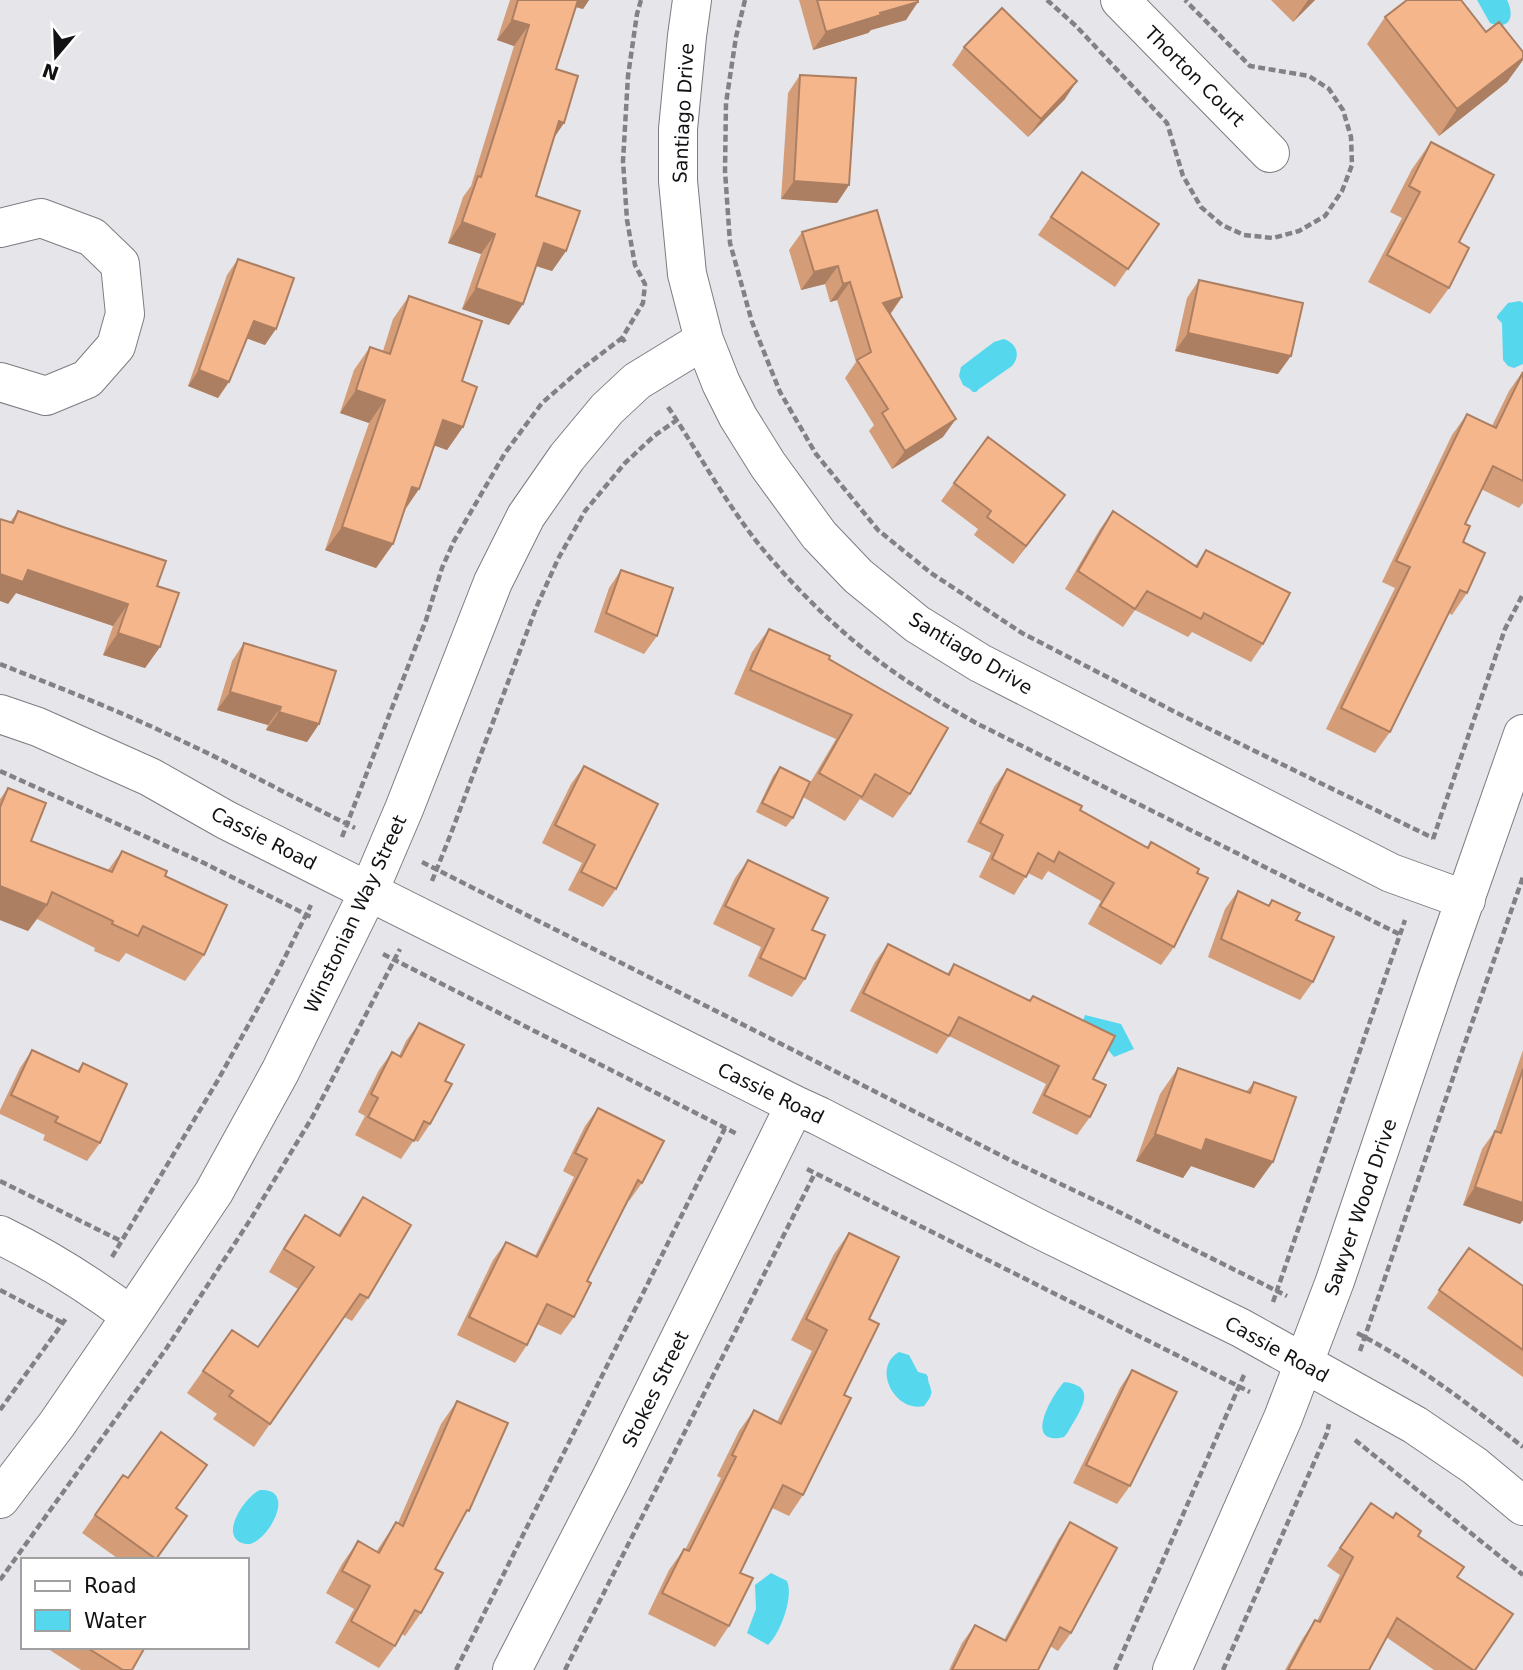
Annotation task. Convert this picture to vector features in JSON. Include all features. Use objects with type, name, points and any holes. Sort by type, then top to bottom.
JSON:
[{"type":"street","name":"Santiago Drive","points":[[692,0],[678,129],[678,181],[687,274],[704,340],[721,383],[738,417],[768,465],[812,525],[858,576],[917,624],[980,663],[1391,873],[1466,900]]},
{"type":"street","name":"Thorton Court","points":[[1120,0],[1270,153]]},
{"type":"street","points":[[0,228],[41,218],[92,237],[120,264],[125,314],[116,346],[87,379],[46,396],[0,382]]},
{"type":"street","name":"Winstonian Way Street","points":[[0,1499],[57,1424],[214,1192],[281,1072],[369,891],[493,582],[526,516],[568,457],[607,409],[637,381],[704,340]]},
{"type":"street","name":"Cassie Road","points":[[0,714],[38,727],[150,777],[226,820],[1229,1322],[1415,1425],[1475,1466],[1523,1506]]},
{"type":"street","name":"Sawyer Wood Drive","points":[[1172,1670],[1283,1418],[1335,1281],[1438,974],[1523,734]]},
{"type":"street","name":"Stokes Street","points":[[512,1670],[611,1478],[795,1105]]},
{"type":"street","points":[[0,1235],[57,1264],[131,1316]]},
{"type":"path","points":[[745,0],[736,37],[726,103],[725,171],[730,243],[752,322],[780,393],[816,454],[878,530],[931,573],[1022,633],[1183,716],[1433,838]]},
{"type":"path","points":[[1115,1670],[1259,1338],[1505,629],[1523,594]]},
{"type":"path","points":[[0,664],[176,738],[271,784],[1014,1162],[1277,1290],[1413,1365],[1523,1447]]},
{"type":"path","points":[[456,1670],[725,1128]]},
{"type":"path","points":[[565,1670],[815,1173]]},
{"type":"path","points":[[0,1181],[121,1241]]},
{"type":"path","points":[[0,1290],[63,1323]]},
{"type":"water","points":[[1477,0],[1507,0],[1511,11],[1509,20],[1502,25],[1490,23]]},
{"type":"water","points":[[1508,303],[1523,303],[1523,364],[1514,368],[1503,360],[1502,323],[1497,316]]},
{"type":"water","points":[[1004,339],[1016,350],[1012,366],[976,392],[963,385],[959,376],[961,367],[994,342]]},
{"type":"water","points":[[1085,1015],[1121,1024],[1134,1049],[1114,1057],[1102,1042],[1080,1030]]},
{"type":"water","points":[[899,1352],[909,1355],[918,1372],[928,1377],[931,1394],[924,1406],[904,1403],[890,1388],[887,1368],[891,1359]]},
{"type":"water","points":[[1064,1382],[1082,1389],[1084,1401],[1064,1437],[1051,1438],[1045,1434],[1042,1427],[1044,1418],[1053,1397]]},
{"type":"water","points":[[260,1490],[272,1492],[277,1498],[278,1507],[262,1537],[246,1544],[237,1540],[233,1534],[233,1526],[247,1500]]},
{"type":"water","points":[[771,1573],[787,1581],[789,1596],[781,1624],[768,1645],[747,1633],[756,1609],[755,1585]]},
{"type":"building","points":[[518,0],[578,0],[556,69],[578,76],[564,123],[559,121],[536,196],[580,211],[566,251],[544,243],[523,304],[476,288],[495,234],[462,222],[478,176],[481,177],[529,25],[512,20]]},
{"type":"building","points":[[817,0],[918,0],[918,2],[826,32]]},
{"type":"building","points":[[1407,0],[1461,0],[1486,32],[1499,22],[1523,52],[1523,58],[1457,109],[1385,17]]},
{"type":"building","points":[[1002,8],[1077,81],[1041,119],[964,47]]},
{"type":"building","points":[[800,75],[856,78],[849,185],[794,181]]},
{"type":"building","points":[[1431,142],[1494,175],[1459,242],[1469,248],[1449,288],[1387,255],[1420,192],[1409,186]]},
{"type":"building","points":[[1082,172],[1159,224],[1128,269],[1051,217]]},
{"type":"building","points":[[877,210],[902,297],[883,303],[956,419],[905,451],[882,413],[888,409],[857,360],[871,352],[850,282],[843,284],[838,266],[814,272],[802,232]]},
{"type":"building","points":[[238,259],[294,278],[276,329],[254,321],[229,382],[199,370]]},
{"type":"building","points":[[1199,280],[1303,303],[1291,356],[1188,333]]},
{"type":"building","points":[[409,296],[482,321],[462,381],[477,387],[463,427],[443,420],[419,489],[412,487],[393,544],[342,527],[385,400],[356,390],[370,347],[390,354]]},
{"type":"building","points":[[1523,372],[1523,481],[1493,466],[1465,524],[1470,526],[1463,542],[1485,553],[1467,593],[1460,590],[1390,732],[1341,708],[1410,567],[1396,561],[1467,414],[1496,428]]},
{"type":"building","points":[[988,437],[1065,495],[1026,546],[987,517],[991,511],[954,483]]},
{"type":"building","points":[[18,511],[166,561],[157,586],[179,593],[160,647],[118,633],[128,604],[28,570],[23,582],[0,574],[0,519],[13,523]]},
{"type":"building","points":[[1113,511],[1197,567],[1206,550],[1290,593],[1263,644],[1204,613],[1201,619],[1147,591],[1135,609],[1078,571]]},
{"type":"building","points":[[621,570],[673,588],[657,636],[606,613]]},
{"type":"building","points":[[769,629],[830,656],[829,659],[948,728],[910,794],[875,774],[862,797],[819,773],[852,715],[750,670]]},
{"type":"building","points":[[244,643],[336,671],[319,724],[279,712],[281,707],[230,692]]},
{"type":"building","points":[[584,766],[658,804],[616,889],[581,872],[595,845],[555,825]]},
{"type":"building","points":[[780,767],[810,782],[793,818],[762,803]]},
{"type":"building","points":[[1007,769],[1082,806],[1080,810],[1148,848],[1151,842],[1199,869],[1197,873],[1208,878],[1174,947],[1100,906],[1114,883],[1059,852],[1054,862],[1038,853],[1026,877],[992,859],[1003,835],[980,823]]},
{"type":"building","points":[[8,788],[46,803],[31,841],[112,872],[122,851],[167,871],[165,876],[227,905],[204,955],[143,926],[138,936],[52,892],[47,905],[0,886],[0,807]]},
{"type":"building","points":[[748,860],[828,898],[812,930],[825,935],[805,979],[760,958],[774,929],[725,906]]},
{"type":"building","points":[[1238,891],[1269,906],[1272,900],[1300,913],[1296,920],[1334,937],[1313,982],[1221,939]]},
{"type":"building","points":[[888,944],[949,975],[954,964],[1030,1001],[1033,996],[1115,1036],[1093,1079],[1106,1085],[1090,1117],[1044,1095],[1059,1066],[959,1017],[949,1036],[863,993]]},
{"type":"building","points":[[419,1023],[464,1045],[445,1081],[452,1084],[430,1124],[424,1121],[414,1141],[368,1117],[378,1098],[371,1094],[392,1052],[401,1057]]},
{"type":"building","points":[[32,1050],[79,1072],[83,1063],[127,1084],[100,1143],[55,1122],[58,1117],[11,1095]]},
{"type":"building","points":[[1178,1068],[1250,1093],[1254,1082],[1296,1097],[1273,1162],[1206,1139],[1202,1151],[1155,1134]]},
{"type":"building","points":[[1523,1069],[1523,1203],[1475,1187],[1495,1131],[1501,1133]]},
{"type":"building","points":[[598,1108],[664,1141],[642,1183],[638,1180],[587,1281],[591,1283],[574,1317],[547,1304],[527,1345],[469,1317],[506,1242],[537,1257],[587,1159],[575,1153]]},
{"type":"building","points":[[363,1197],[411,1225],[368,1298],[360,1294],[270,1424],[229,1396],[233,1391],[203,1371],[232,1330],[258,1347],[314,1267],[284,1249],[305,1215],[340,1236]]},
{"type":"building","points":[[849,1233],[899,1257],[869,1319],[879,1324],[844,1395],[851,1398],[803,1495],[783,1485],[740,1573],[753,1578],[729,1626],[662,1593],[684,1549],[689,1551],[736,1457],[732,1455],[754,1410],[781,1424],[827,1330],[806,1319]]},
{"type":"building","points":[[1469,1248],[1523,1286],[1523,1350],[1439,1290]]},
{"type":"building","points":[[1132,1370],[1177,1392],[1130,1486],[1086,1465]]},
{"type":"building","points":[[457,1401],[508,1423],[469,1511],[467,1510],[435,1569],[443,1573],[421,1613],[415,1610],[395,1646],[351,1621],[370,1586],[342,1571],[358,1541],[379,1553],[396,1522],[403,1526]]},
{"type":"building","points":[[161,1432],[207,1465],[176,1508],[187,1516],[157,1558],[95,1515],[123,1475],[128,1478]]},
{"type":"building","points":[[1371,1503],[1393,1518],[1396,1513],[1421,1531],[1418,1536],[1464,1567],[1457,1577],[1513,1614],[1475,1670],[1397,1618],[1369,1670],[1288,1670],[1315,1620],[1320,1622],[1353,1557],[1340,1548]]},
{"type":"building","points":[[1070,1522],[1117,1548],[1071,1633],[1060,1627],[1038,1670],[952,1670],[975,1625],[1006,1641]]},
{"type":"building","points":[[89,1649],[144,1649],[132,1670],[123,1670]]}]
